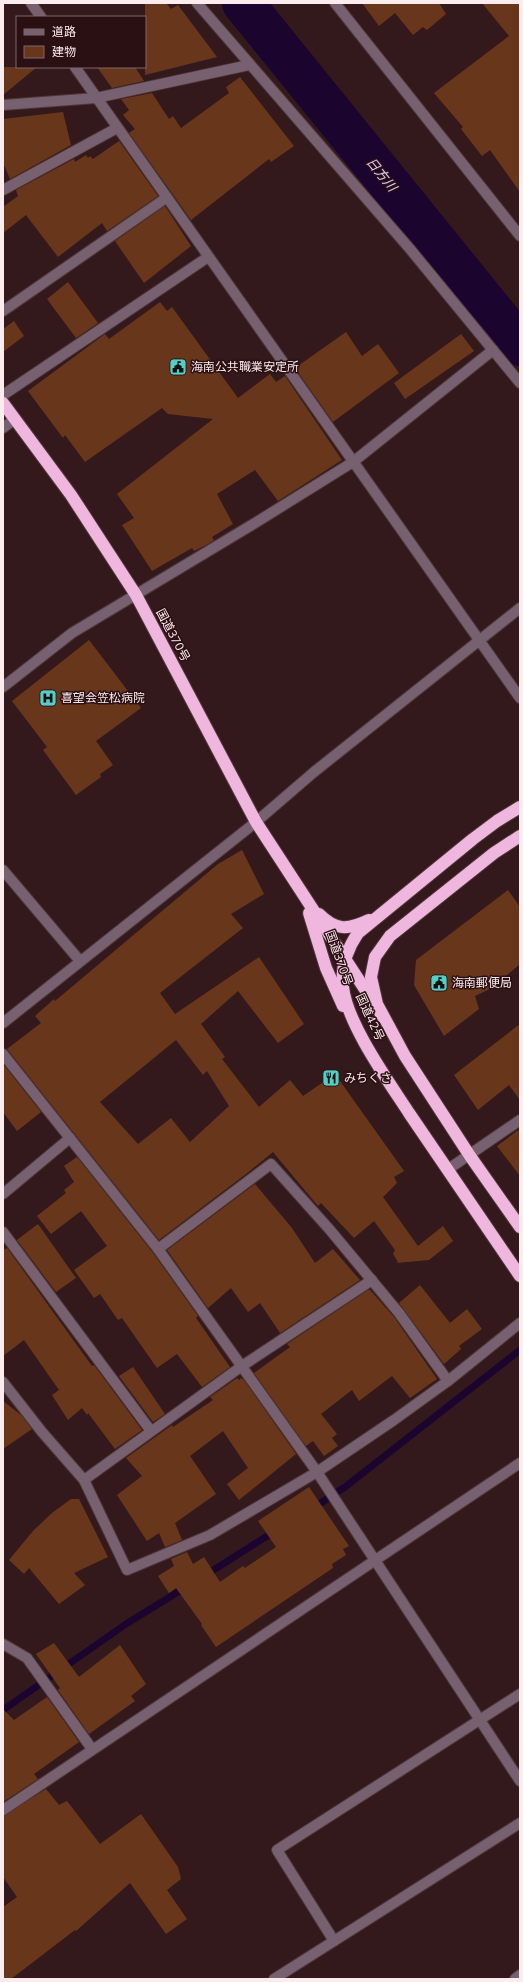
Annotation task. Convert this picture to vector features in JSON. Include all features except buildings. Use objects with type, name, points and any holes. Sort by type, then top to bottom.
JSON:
[{"type":"highway","name":"国道370号","points":[[3,403],[71,495],[136,595],[256,822],[300,892],[383,1017]]},
{"type":"highway","name":"国道42号","points":[[520,807],[473,839],[358,933],[349,948],[345,960],[343,988],[346,1002],[359,1031],[385,1076],[447,1170],[520,1276]]},
{"type":"highway","name":"国道42号","points":[[520,836],[494,853],[384,942],[375,957],[371,977],[375,997],[383,1017],[405,1056],[470,1156],[520,1227]]},
{"type":"highway","name":"国道370号","points":[[300,892],[325,920],[338,927],[344,928],[368,920],[390,906]]},
{"type":"highway","name":"国道370号","points":[[300,892],[310,914],[318,948],[335,991],[359,1031]]},
{"type":"street","points":[[31,3],[40,16]]},
{"type":"street","points":[[197,3],[249,65],[410,249],[520,383]]},
{"type":"street","points":[[335,3],[520,236]]},
{"type":"street","points":[[3,105],[96,98],[249,65]]},
{"type":"street","points":[[76,68],[116,128],[520,698]]},
{"type":"street","points":[[3,190],[116,128]]},
{"type":"street","points":[[3,311],[166,198]]},
{"type":"street","points":[[3,395],[208,257]]},
{"type":"street","points":[[3,687],[72,632],[136,595],[353,462],[493,350]]},
{"type":"street","points":[[3,428],[15,419]]},
{"type":"street","points":[[3,1023],[256,822],[314,772],[520,608]]},
{"type":"street","points":[[3,870],[80,961]]},
{"type":"street","points":[[3,1054],[158,1249],[242,1366],[317,1472],[520,1781]]},
{"type":"street","points":[[447,1170],[470,1156],[520,1120]]},
{"type":"street","points":[[3,1194],[70,1138]]},
{"type":"street","points":[[158,1249],[271,1164],[330,1230],[399,1313],[448,1381]]},
{"type":"street","points":[[3,1232],[151,1432]]},
{"type":"street","points":[[84,1480],[242,1366],[372,1280]]},
{"type":"street","points":[[3,1382],[42,1432],[84,1480],[127,1570],[210,1535],[317,1472],[394,1420],[448,1381],[520,1323]]},
{"type":"street","points":[[3,1810],[92,1748],[520,1463]]},
{"type":"street","points":[[3,1644],[27,1658],[92,1748]]},
{"type":"street","points":[[334,1941],[277,1850],[520,1694]]},
{"type":"street","points":[[274,1979],[520,1823]]},
{"type":"street","points":[[515,1979],[520,1975]]},
{"type":"waterway","name":"日方川","points":[[243,3],[520,345]]},
{"type":"waterway","points":[[313,1508],[345,1487],[520,1350]]},
{"type":"waterway","points":[[204,1576],[275,1531]]},
{"type":"waterway","points":[[3,1710],[126,1624],[186,1587]]},
{"type":"place","name":"海南公共職業安定所","points":[[178,367]]},
{"type":"place","name":"喜望会笠松病院","points":[[48,698]]},
{"type":"place","name":"海南郵便局","points":[[439,983]]},
{"type":"place","name":"みちくさ","points":[[331,1078]]}]
